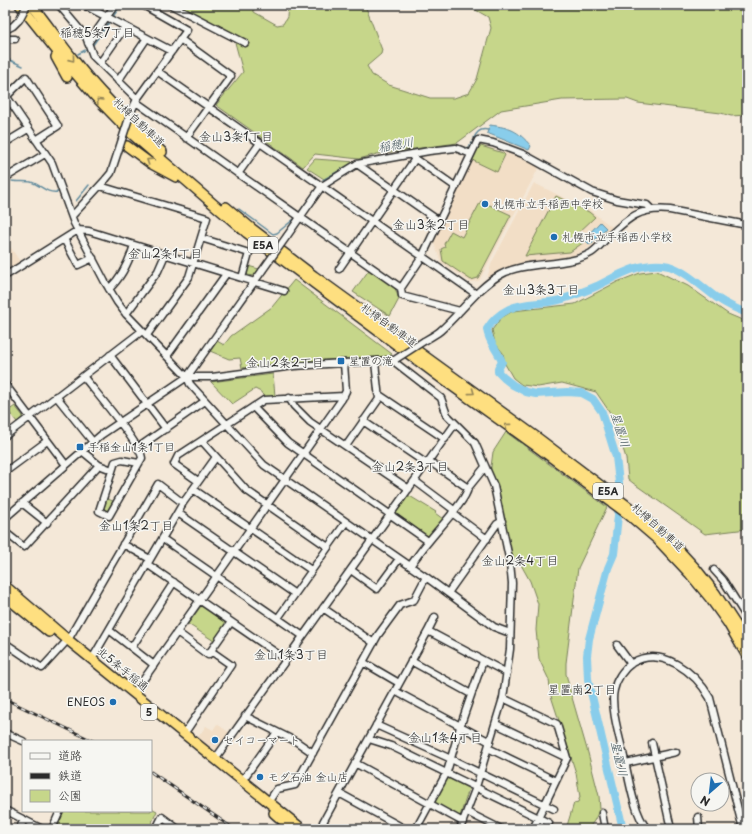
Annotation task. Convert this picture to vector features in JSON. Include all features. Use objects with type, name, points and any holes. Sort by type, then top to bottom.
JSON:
[{"type":"highway","name":"札樽自動車道","points":[[20,5],[94,95],[121,123],[246,233],[516,433],[539,444]]},
{"type":"highway","name":"札樽自動車道","points":[[32,5],[73,60],[99,89],[136,128],[184,173],[251,228],[539,444],[630,507],[715,593],[747,642]]},
{"type":"highway","points":[[44,36],[67,77]]},
{"type":"highway","points":[[127,146],[150,163],[194,188]]},
{"type":"highway","name":"札樽自動車道","points":[[674,550],[728,623],[747,656]]},
{"type":"highway","name":"北5条手稲通","points":[[5,586],[66,642],[92,659],[302,829]]},
{"type":"highway","name":"北5条手稲通","points":[[5,596],[66,642],[292,829]]},
{"type":"street","points":[[5,30],[13,26],[19,20],[27,5]]},
{"type":"street","points":[[59,5],[86,37],[93,56],[136,101],[186,138],[401,288]]},
{"type":"street","points":[[84,5],[172,51]]},
{"type":"street","points":[[89,46],[109,19],[115,5]]},
{"type":"street","points":[[144,5],[152,5]]},
{"type":"street","points":[[72,216],[111,173],[136,101],[187,30],[144,5]]},
{"type":"street","points":[[172,5],[245,43]]},
{"type":"street","points":[[100,63],[125,27]]},
{"type":"street","points":[[118,81],[147,38]]},
{"type":"street","points":[[5,39],[15,39]]},
{"type":"street","points":[[180,39],[231,76],[186,138]]},
{"type":"street","points":[[157,71],[476,294]]},
{"type":"street","points":[[36,140],[58,126],[26,77],[6,96],[45,154],[52,163],[78,230],[109,289],[126,314],[187,377],[190,384],[264,465],[426,577],[494,627],[510,633]]},
{"type":"street","points":[[5,143],[28,128]]},
{"type":"street","points":[[460,311],[402,296],[401,288],[422,257],[478,140],[493,143],[523,154],[592,192],[617,200],[647,205],[652,210]]},
{"type":"street","points":[[238,174],[260,143]]},
{"type":"street","points":[[5,518],[92,442],[187,377],[322,186],[357,164],[413,157],[456,148],[471,154]]},
{"type":"street","points":[[5,178],[45,154]]},
{"type":"street","points":[[413,157],[456,187]]},
{"type":"street","points":[[339,269],[394,190],[413,157]]},
{"type":"street","points":[[357,164],[439,221]]},
{"type":"street","points":[[5,436],[110,355],[144,333],[189,278],[207,218],[100,186]]},
{"type":"street","points":[[187,377],[212,377],[294,366],[394,360],[439,332],[484,286],[501,274],[522,268],[574,259],[591,253],[622,224],[632,216],[642,211],[658,209],[670,210],[747,225]]},
{"type":"street","points":[[5,276],[78,230],[134,245],[284,291]]},
{"type":"street","points":[[201,238],[249,253],[242,278]]},
{"type":"street","points":[[64,239],[78,265],[93,258]]},
{"type":"street","points":[[109,289],[128,264],[134,245]]},
{"type":"street","points":[[126,314],[158,271],[165,255]]},
{"type":"street","points":[[167,356],[226,274]]},
{"type":"street","points":[[110,355],[166,429]]},
{"type":"street","points":[[394,360],[441,398],[447,415],[475,443],[494,486],[510,563],[512,583],[510,650],[503,698],[476,787],[460,829]]},
{"type":"street","points":[[346,446],[379,399],[375,362]]},
{"type":"street","points":[[134,693],[344,396],[346,391],[344,363]]},
{"type":"street","points":[[83,376],[139,448],[142,458],[109,516],[99,511],[115,462],[122,460],[139,463]]},
{"type":"street","points":[[5,384],[66,465]]},
{"type":"street","points":[[378,394],[445,439]]},
{"type":"street","points":[[56,396],[92,442]]},
{"type":"street","points":[[198,481],[174,464],[178,456],[264,400],[344,396]]},
{"type":"street","points":[[289,398],[294,406],[310,422],[409,489]]},
{"type":"street","points":[[139,448],[205,401]]},
{"type":"street","points":[[253,407],[288,443],[428,541]]},
{"type":"street","points":[[363,421],[468,488]]},
{"type":"street","points":[[215,759],[285,659],[455,424]]},
{"type":"street","points":[[5,472],[47,441]]},
{"type":"street","points":[[202,441],[246,490],[328,547]]},
{"type":"street","points":[[82,451],[99,465],[112,470]]},
{"type":"street","points":[[92,659],[183,503],[216,457]]},
{"type":"street","points":[[5,532],[24,547],[99,465]]},
{"type":"street","points":[[410,566],[428,541],[453,512],[468,492],[468,488],[485,467]]},
{"type":"street","points":[[415,481],[487,539]]},
{"type":"street","points":[[5,643],[42,668],[66,642],[158,484],[183,503]]},
{"type":"street","points":[[193,489],[311,570]]},
{"type":"street","points":[[22,503],[46,523]]},
{"type":"street","points":[[178,513],[295,594]]},
{"type":"street","points":[[448,593],[497,524],[502,521]]},
{"type":"street","points":[[278,618],[346,522]]},
{"type":"street","points":[[163,538],[303,636]]},
{"type":"street","points":[[123,544],[174,582],[285,659]]},
{"type":"street","points":[[350,570],[377,590],[399,559]]},
{"type":"street","points":[[714,570],[723,580],[747,618]]},
{"type":"street","points":[[269,801],[277,789],[295,785],[374,643],[400,605],[414,600],[426,577]]},
{"type":"street","points":[[132,647],[174,582]]},
{"type":"street","points":[[323,608],[374,643]]},
{"type":"street","points":[[332,829],[326,826],[323,822],[435,617]]},
{"type":"street","points":[[177,632],[208,655],[231,622]]},
{"type":"street","points":[[109,630],[154,665]]},
{"type":"street","points":[[428,631],[507,673]]},
{"type":"street","points":[[617,644],[631,664]]},
{"type":"street","points":[[184,734],[231,665],[211,651]]},
{"type":"street","points":[[648,829],[644,825],[630,786],[615,715],[613,698],[614,690],[619,678],[628,666],[648,657],[658,657],[667,660],[687,671],[703,686],[710,698],[743,829]]},
{"type":"street","points":[[411,661],[471,694]]},
{"type":"street","points":[[416,829],[447,772],[460,727],[483,661]]},
{"type":"street","points":[[363,662],[399,683]]},
{"type":"street","points":[[395,691],[556,782]]},
{"type":"street","points":[[503,698],[557,724],[566,758],[533,829]]},
{"type":"street","points":[[245,716],[297,742],[313,753]]},
{"type":"street","points":[[496,724],[566,758]]},
{"type":"street","points":[[376,725],[480,772],[554,809]]},
{"type":"street","points":[[242,781],[277,732]]},
{"type":"street","points":[[5,733],[22,741]]},
{"type":"street","points":[[369,739],[391,746],[447,772],[549,823]]},
{"type":"street","points":[[652,743],[671,829]]},
{"type":"street","points":[[626,763],[676,752]]},
{"type":"street","points":[[356,763],[463,822]]},
{"type":"street","points":[[339,793],[405,829]]},
{"type":"street","points":[[5,810],[42,829]]},
{"type":"street","points":[[52,829],[60,812]]},
{"type":"street","points":[[467,812],[501,829]]},
{"type":"street","points":[[602,813],[605,829]]},
{"type":"street","points":[[698,816],[699,829]]},
{"type":"street","points":[[156,829],[162,817],[178,829]]},
{"type":"street","points":[[19,829],[24,820]]},
{"type":"shaded area","name":"札幌市立手稲西中学校","points":[[481,145],[519,157],[539,167],[479,281],[470,282],[441,262],[433,241],[477,147]]},
{"type":"shaded area","name":"札幌市立手稲西小学校","points":[[534,183],[591,211],[612,227],[592,246],[572,256],[516,264],[487,278],[492,262]]},
{"type":"shaded area","points":[[5,239],[21,263],[5,273]]},
{"type":"shaded area","points":[[217,724],[230,733],[216,752],[198,737],[206,726],[213,730]]},
{"type":"green space","points":[[180,5],[253,5],[254,12],[277,25],[283,24],[287,17],[288,5],[365,5],[382,50],[381,54],[367,66],[372,75],[389,85],[430,98],[454,98],[469,93],[477,79],[491,28],[488,17],[467,5],[747,5],[747,115],[731,116],[721,113],[638,103],[627,99],[562,100],[501,110],[457,143],[377,154],[359,159],[315,154],[303,167],[216,105],[243,72],[233,35]]},
{"type":"green space","points":[[481,146],[505,155],[497,172],[472,160],[478,147]]},
{"type":"green space","points":[[315,159],[356,162],[324,179],[307,168]]},
{"type":"green space","points":[[556,196],[589,212],[595,217],[577,234],[584,242],[570,252],[525,256]]},
{"type":"green space","points":[[481,201],[511,215],[478,278],[471,280],[443,261],[441,249],[445,247],[444,244],[451,231],[462,237]]},
{"type":"green space","points":[[248,266],[259,269],[254,276],[247,275],[246,272]]},
{"type":"green space","points":[[369,270],[395,288],[399,299],[390,316],[353,292]]},
{"type":"green space","points":[[657,271],[688,286],[728,314],[747,322],[747,529],[705,534],[633,483],[628,479],[626,458],[613,417],[596,392],[562,383],[538,387],[522,385],[513,378],[505,364],[503,353],[495,343],[492,330],[501,318],[513,311],[575,304],[617,282],[640,273]]},
{"type":"green space","points":[[294,280],[392,354],[389,356],[295,362],[242,368],[240,358],[229,359],[210,351],[217,341],[224,345],[231,336],[272,307]]},
{"type":"green space","points":[[273,374],[275,396],[264,397],[261,392],[255,389],[232,404],[211,382]]},
{"type":"green space","points":[[15,406],[23,416],[17,422],[8,411]]},
{"type":"green space","points":[[506,432],[607,507],[578,568],[566,663],[566,674],[599,796],[600,809],[588,829],[566,829],[574,803],[578,802],[580,797],[576,773],[551,696],[549,680],[539,659],[536,630],[538,604],[530,581],[520,563],[511,560],[490,474],[493,452]]},
{"type":"green space","points":[[408,495],[436,512],[435,513],[443,519],[429,536],[397,514],[396,512]]},
{"type":"green space","points":[[105,498],[113,501],[106,511],[103,507]]},
{"type":"green space","points":[[201,606],[226,622],[214,641],[188,624]]},
{"type":"green space","points":[[448,777],[468,787],[469,789],[460,816],[458,817],[433,803],[446,778]]},
{"type":"green space","points":[[152,808],[157,811],[149,829],[56,829],[64,812],[152,812]]},
{"type":"water","points":[[490,125],[509,129],[522,136],[531,146],[529,150],[487,133]]},
{"type":"water","points":[[600,222],[606,228],[590,245],[584,239]]},
{"type":"waterway","points":[[112,18],[121,5]]},
{"type":"waterway","points":[[92,46],[110,21]]},
{"type":"waterway","points":[[78,54],[89,48]]},
{"type":"waterway","points":[[5,58],[23,66]]},
{"type":"waterway","name":"稲穂川","points":[[474,138],[476,134],[483,129],[488,130]]},
{"type":"waterway","name":"稲穂川","points":[[463,148],[469,147],[473,141]]},
{"type":"waterway","name":"稲穂川","points":[[433,148],[441,147]]},
{"type":"waterway","name":"稲穂川","points":[[356,161],[394,154]]},
{"type":"waterway","name":"稲穂川","points":[[323,180],[351,164]]},
{"type":"waterway","name":"稲穂川","points":[[12,181],[31,182],[47,191],[58,192]]},
{"type":"waterway","name":"稲穂川","points":[[76,201],[89,185]]},
{"type":"waterway","name":"稲穂川","points":[[300,211],[317,188]]},
{"type":"waterway","name":"稲穂川","points":[[239,209],[273,234],[277,233],[294,219]]},
{"type":"waterway","name":"星置川","points":[[623,829],[588,679],[587,656],[589,639],[608,568],[614,554],[619,506],[619,482],[616,457],[602,412],[593,399],[582,393],[567,392],[536,394],[526,392],[513,385],[498,372],[502,362],[489,338],[487,329],[496,317],[509,309],[522,305],[563,299],[593,288],[623,273],[650,265],[669,266],[675,268],[720,300],[747,313]]},
{"type":"railway","points":[[5,699],[91,740]]},
{"type":"railway","points":[[152,773],[234,829]]},
{"type":"place","name":"札幌市立手稲西中学校","points":[[485,204]]},
{"type":"place","name":"札幌市立手稲西小学校","points":[[554,237]]},
{"type":"place","name":"星置の滝","points":[[341,361]]},
{"type":"place","name":"手稲金山1条1丁目","points":[[80,447]]},
{"type":"place","name":"ENEOS","points":[[113,702]]},
{"type":"place","name":"セイコーマート","points":[[215,740]]},
{"type":"place","name":"モダ石油 金山店","points":[[260,777]]},
{"type":"district","name":"稲穂5条7丁目","points":[[97,33]]},
{"type":"district","name":"金山3条1丁目","points":[[236,137]]},
{"type":"district","name":"金山3条2丁目","points":[[431,225]]},
{"type":"district","name":"金山2条1丁目","points":[[165,254]]},
{"type":"district","name":"金山3条3丁目","points":[[541,290]]},
{"type":"district","name":"金山2条2丁目","points":[[285,363]]},
{"type":"district","name":"金山2条3丁目","points":[[410,467]]},
{"type":"district","name":"金山1条2丁目","points":[[136,526]]},
{"type":"district","name":"金山2条4丁目","points":[[520,561]]},
{"type":"district","name":"金山1条3丁目","points":[[291,655]]},
{"type":"district","name":"星置南2丁目","points":[[582,690]]},
{"type":"district","name":"金山1条4丁目","points":[[445,738]]}]
